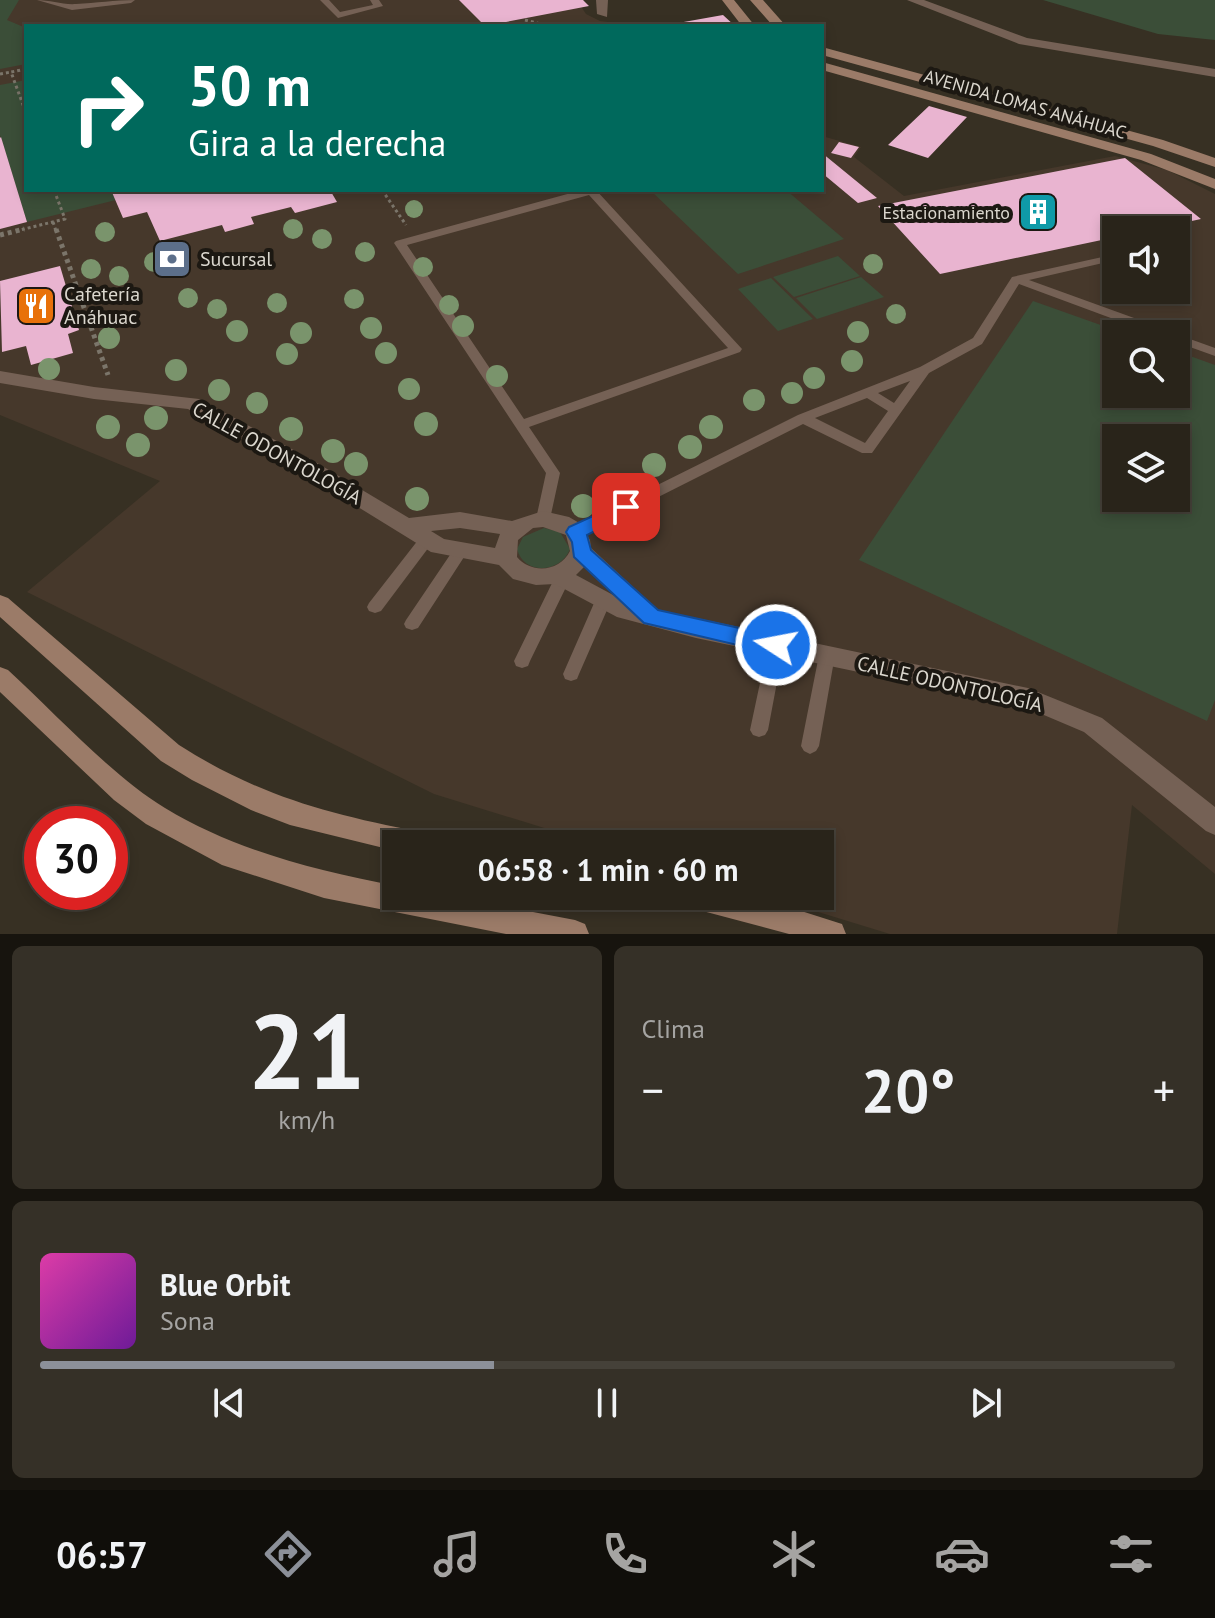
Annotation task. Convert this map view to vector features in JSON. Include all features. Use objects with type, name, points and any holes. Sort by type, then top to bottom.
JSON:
[{"type":"main road","points":[[728,0],[747,24]]},
{"type":"main road","points":[[756,0],[778,24]]},
{"type":"main road","name":"AVENIDA LOMAS ANÁHUAC","points":[[824,52],[1158,143],[1215,163]]},
{"type":"main road","name":"AVENIDA LOMAS ANÁHUAC","points":[[824,67],[1146,157],[1215,184]]},
{"type":"main road","points":[[0,604],[170,753],[199,772],[255,801],[307,821],[382,836]]},
{"type":"main road","points":[[0,677],[123,792],[155,816],[231,856],[324,885],[575,934]]},
{"type":"main road","points":[[756,910],[832,934]]},
{"type":"street","points":[[913,0],[1024,41],[1215,73]]},
{"type":"street","name":"CALLE ODONTOLOGÍA","points":[[0,377],[115,395],[192,403],[305,465],[439,546],[506,558]]},
{"type":"street","points":[[543,519],[561,522],[578,542],[575,565],[560,577],[533,577],[511,566],[506,558],[505,542],[515,529],[543,519]]},
{"type":"street","points":[[405,526],[460,520],[515,529]]},
{"type":"street","name":"CALLE ODONTOLOGÍA","points":[[578,542],[652,617]]},
{"type":"street","name":"CALLE ODONTOLOGÍA","points":[[560,577],[603,601],[652,617],[1028,698],[1093,725],[1215,823]]},
{"type":"lane","points":[[41,0],[72,7],[110,5],[131,0]]},
{"type":"lane","points":[[324,0],[338,15],[379,6],[374,0]]},
{"type":"lane","points":[[543,519],[553,473],[400,243],[588,192]]},
{"type":"lane","points":[[521,425],[736,349],[592,192]]},
{"type":"lane","points":[[578,542],[803,418],[925,370],[978,341],[1016,279],[1102,260]]},
{"type":"lane","points":[[1016,279],[1128,320]]},
{"type":"lane","points":[[1190,343],[1215,352]]},
{"type":"lane","points":[[803,418],[867,450],[925,370]]},
{"type":"lane","points":[[868,393],[897,410]]},
{"type":"lane","points":[[375,607],[427,539]]},
{"type":"lane","points":[[412,624],[461,550]]},
{"type":"lane","points":[[522,661],[560,577]]},
{"type":"lane","points":[[571,674],[603,601]]},
{"type":"lane","points":[[759,730],[776,645]]},
{"type":"lane","points":[[810,746],[827,655]]},
{"type":"path","points":[[525,20],[540,24]]},
{"type":"path","points":[[0,74],[24,69]]},
{"type":"path","points":[[11,72],[24,108]]},
{"type":"path","points":[[0,235],[65,219],[55,192]]},
{"type":"path","points":[[383,192],[415,239]]},
{"type":"path","points":[[53,222],[115,395]]},
{"type":"shaded area","points":[[0,0],[580,0],[586,14],[600,21],[624,24],[24,24],[24,192],[824,192],[824,137],[861,147],[854,157],[904,196],[1115,156],[1167,170],[1215,194],[1215,874],[1132,805],[1117,934],[890,934],[812,910],[834,910],[834,830],[551,830],[434,794],[27,592],[160,481],[0,415]]},
{"type":"green space","points":[[0,0],[19,0],[7,20],[24,27],[24,64],[0,69]]},
{"type":"green space","points":[[1043,0],[1215,0],[1215,40],[1158,34]]},
{"type":"green space","points":[[24,80],[24,192],[112,192],[116,200],[27,222],[0,135],[0,85]]},
{"type":"green space","points":[[652,192],[788,192],[844,239],[738,274]]},
{"type":"green space","points":[[838,256],[860,276],[794,297],[773,277]]},
{"type":"green space","points":[[861,277],[884,297],[817,319],[796,298]]},
{"type":"green space","points":[[771,278],[813,319],[778,331],[738,289]]},
{"type":"green space","points":[[1033,301],[1102,325],[1102,408],[1190,408],[1190,356],[1215,365],[1215,700],[1207,721],[859,560]]},
{"type":"green space","points":[[544,528],[560,532],[570,549],[559,563],[551,567],[534,567],[521,558],[517,549],[523,537]]},
{"type":"building","points":[[459,0],[583,0],[589,6],[495,24],[483,24]]},
{"type":"building","points":[[723,15],[733,24],[679,24]]},
{"type":"building","points":[[929,106],[967,117],[928,158],[888,145]]},
{"type":"building","points":[[0,138],[27,222],[0,229]]},
{"type":"building","points":[[839,142],[859,147],[851,158],[831,153]]},
{"type":"building","points":[[824,155],[877,198],[858,203],[824,175]]},
{"type":"building","name":"Estacionamiento","points":[[1125,158],[1201,219],[1190,221],[1190,216],[1102,216],[1102,240],[940,274],[878,206]]},
{"type":"building","points":[[112,192],[331,192],[337,202],[295,213],[291,207],[251,217],[254,224],[225,232],[222,225],[160,241],[147,212],[123,218]]},
{"type":"building","name":"Cafetería Anáhuac","points":[[60,266],[79,330],[68,334],[73,353],[31,365],[26,346],[2,352],[0,281]]},
{"type":"place","name":"Estacionamiento","points":[[1038,212]]},
{"type":"place","name":"Sucursal","points":[[172,259]]},
{"type":"place","name":"Cafetería Anáhuac","points":[[36,306]]},
{"type":"route","points":[[626,507],[576,532],[582,542],[581,552],[652,617],[776,645]]}]
